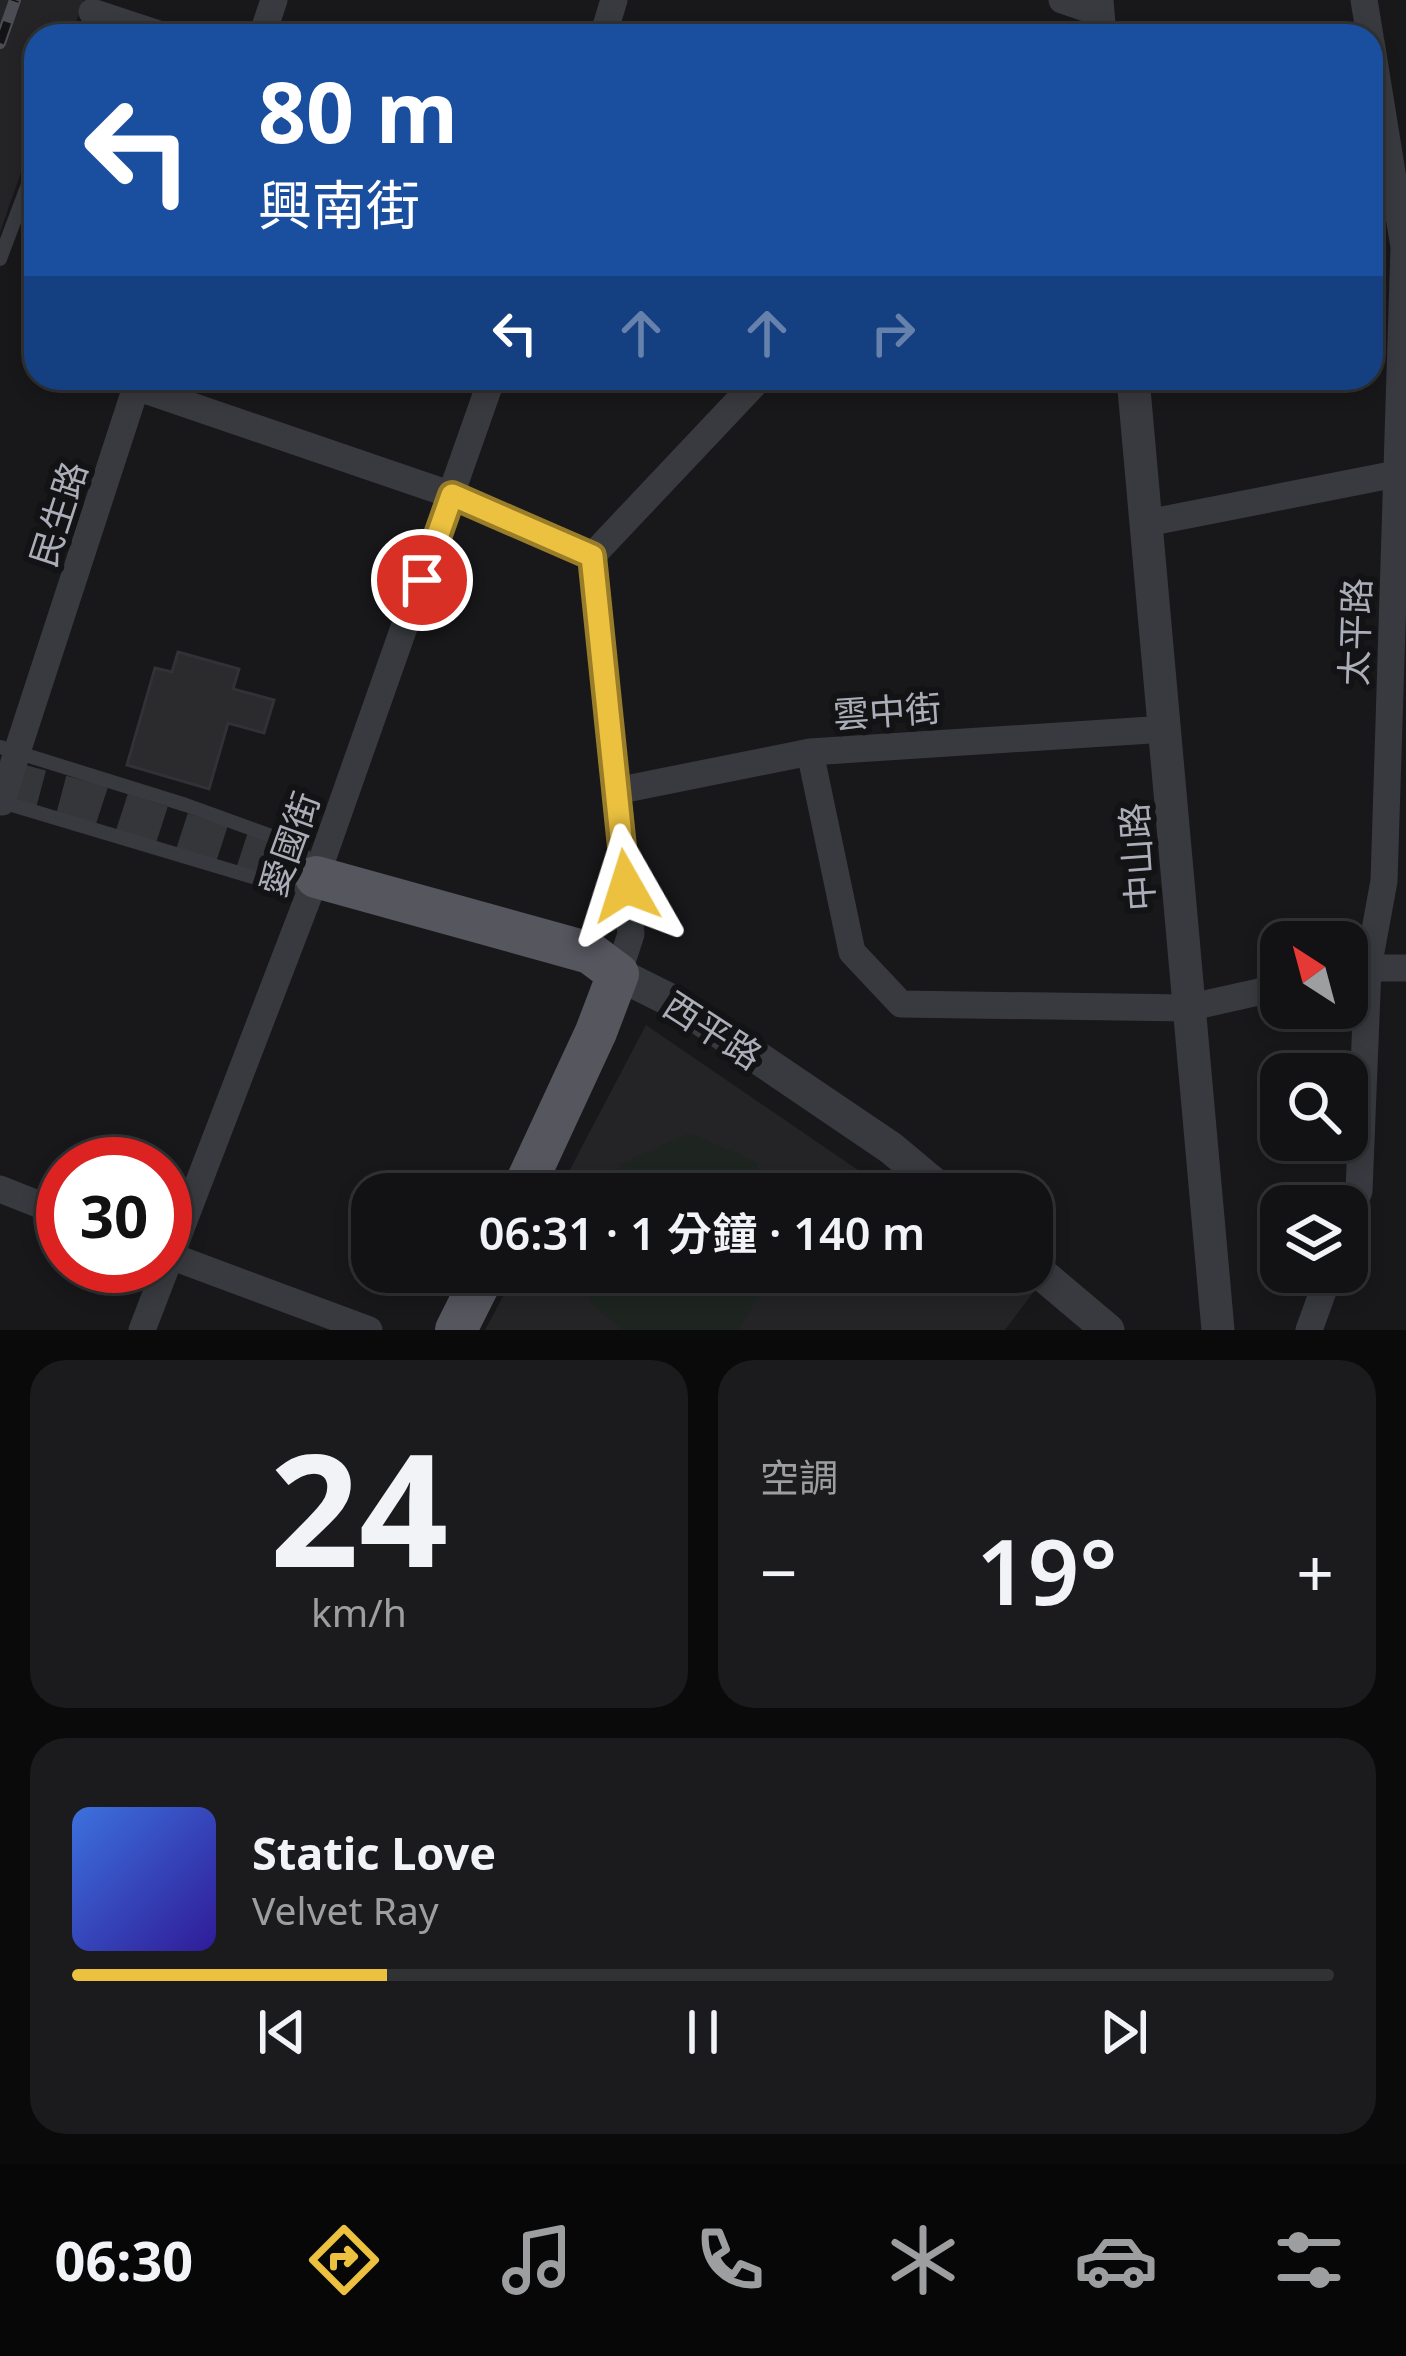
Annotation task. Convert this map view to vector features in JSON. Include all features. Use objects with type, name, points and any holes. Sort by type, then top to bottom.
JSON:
[{"type":"main road","name":"西平路","points":[[316,877],[590,953],[619,974]]},
{"type":"main road","points":[[531,1173],[619,974]]},
{"type":"main road","points":[[456,1330],[474,1293]]},
{"type":"street","points":[[1062,0],[1098,16]]},
{"type":"street","points":[[91,16],[121,24]]},
{"type":"street","name":"太平路","points":[[1368,936],[1384,881],[1405,247],[1383,146]]},
{"type":"street","name":"民生路","points":[[1,804],[8,750],[135,390]]},
{"type":"street","points":[[160,390],[452,495],[592,556]]},
{"type":"street","name":"愛國街","points":[[192,1194],[316,877],[488,390]]},
{"type":"street","points":[[619,974],[631,934],[592,556],[749,390]]},
{"type":"street","name":"中山路","points":[[1134,390],[1218,1330]]},
{"type":"street","points":[[1147,523],[1396,473]]},
{"type":"street","name":"雲中街","points":[[616,790],[809,752],[1166,729]]},
{"type":"street","points":[[809,752],[852,952],[901,1004],[1187,1008],[1260,992]]},
{"type":"street","points":[[1368,970],[1406,968]]},
{"type":"street","name":"西平路","points":[[619,974],[699,1018],[921,1173]]},
{"type":"street","name":"太平路","points":[[1358,1029],[1358,1185]]},
{"type":"street","points":[[0,1189],[36,1203]]},
{"type":"street","points":[[192,1264],[369,1330]]},
{"type":"street","points":[[1053,1284],[1108,1330]]},
{"type":"street","name":"愛國街","points":[[142,1330],[155,1293]]},
{"type":"street","points":[[1310,1330],[1323,1293]]},
{"type":"lane","points":[[0,259],[24,195]]},
{"type":"lane","points":[[1,804],[286,887],[316,877],[299,847],[186,805],[8,750]]},
{"type":"shaded area","points":[[0,0],[84,0],[75,24],[24,24],[24,164],[0,232]]},
{"type":"shaded area","points":[[646,1025],[862,1173],[568,1173]]},
{"type":"shaded area","points":[[690,1133],[755,1161],[762,1173],[616,1173],[622,1163]]},
{"type":"shaded area","points":[[505,1293],[1033,1293],[1005,1330],[485,1330]]},
{"type":"shaded area","points":[[587,1293],[760,1293],[739,1330],[623,1330],[591,1304]]},
{"type":"building","points":[[178,652],[239,669],[233,689],[274,700],[264,733],[228,723],[209,789],[127,765],[155,668],[172,672]]},
{"type":"tunnel","points":[[0,780],[91,804],[316,877]]},
{"type":"railway","points":[[0,43],[15,0]]},
{"type":"route","points":[[422,580],[452,495],[592,556],[626,886]]}]
